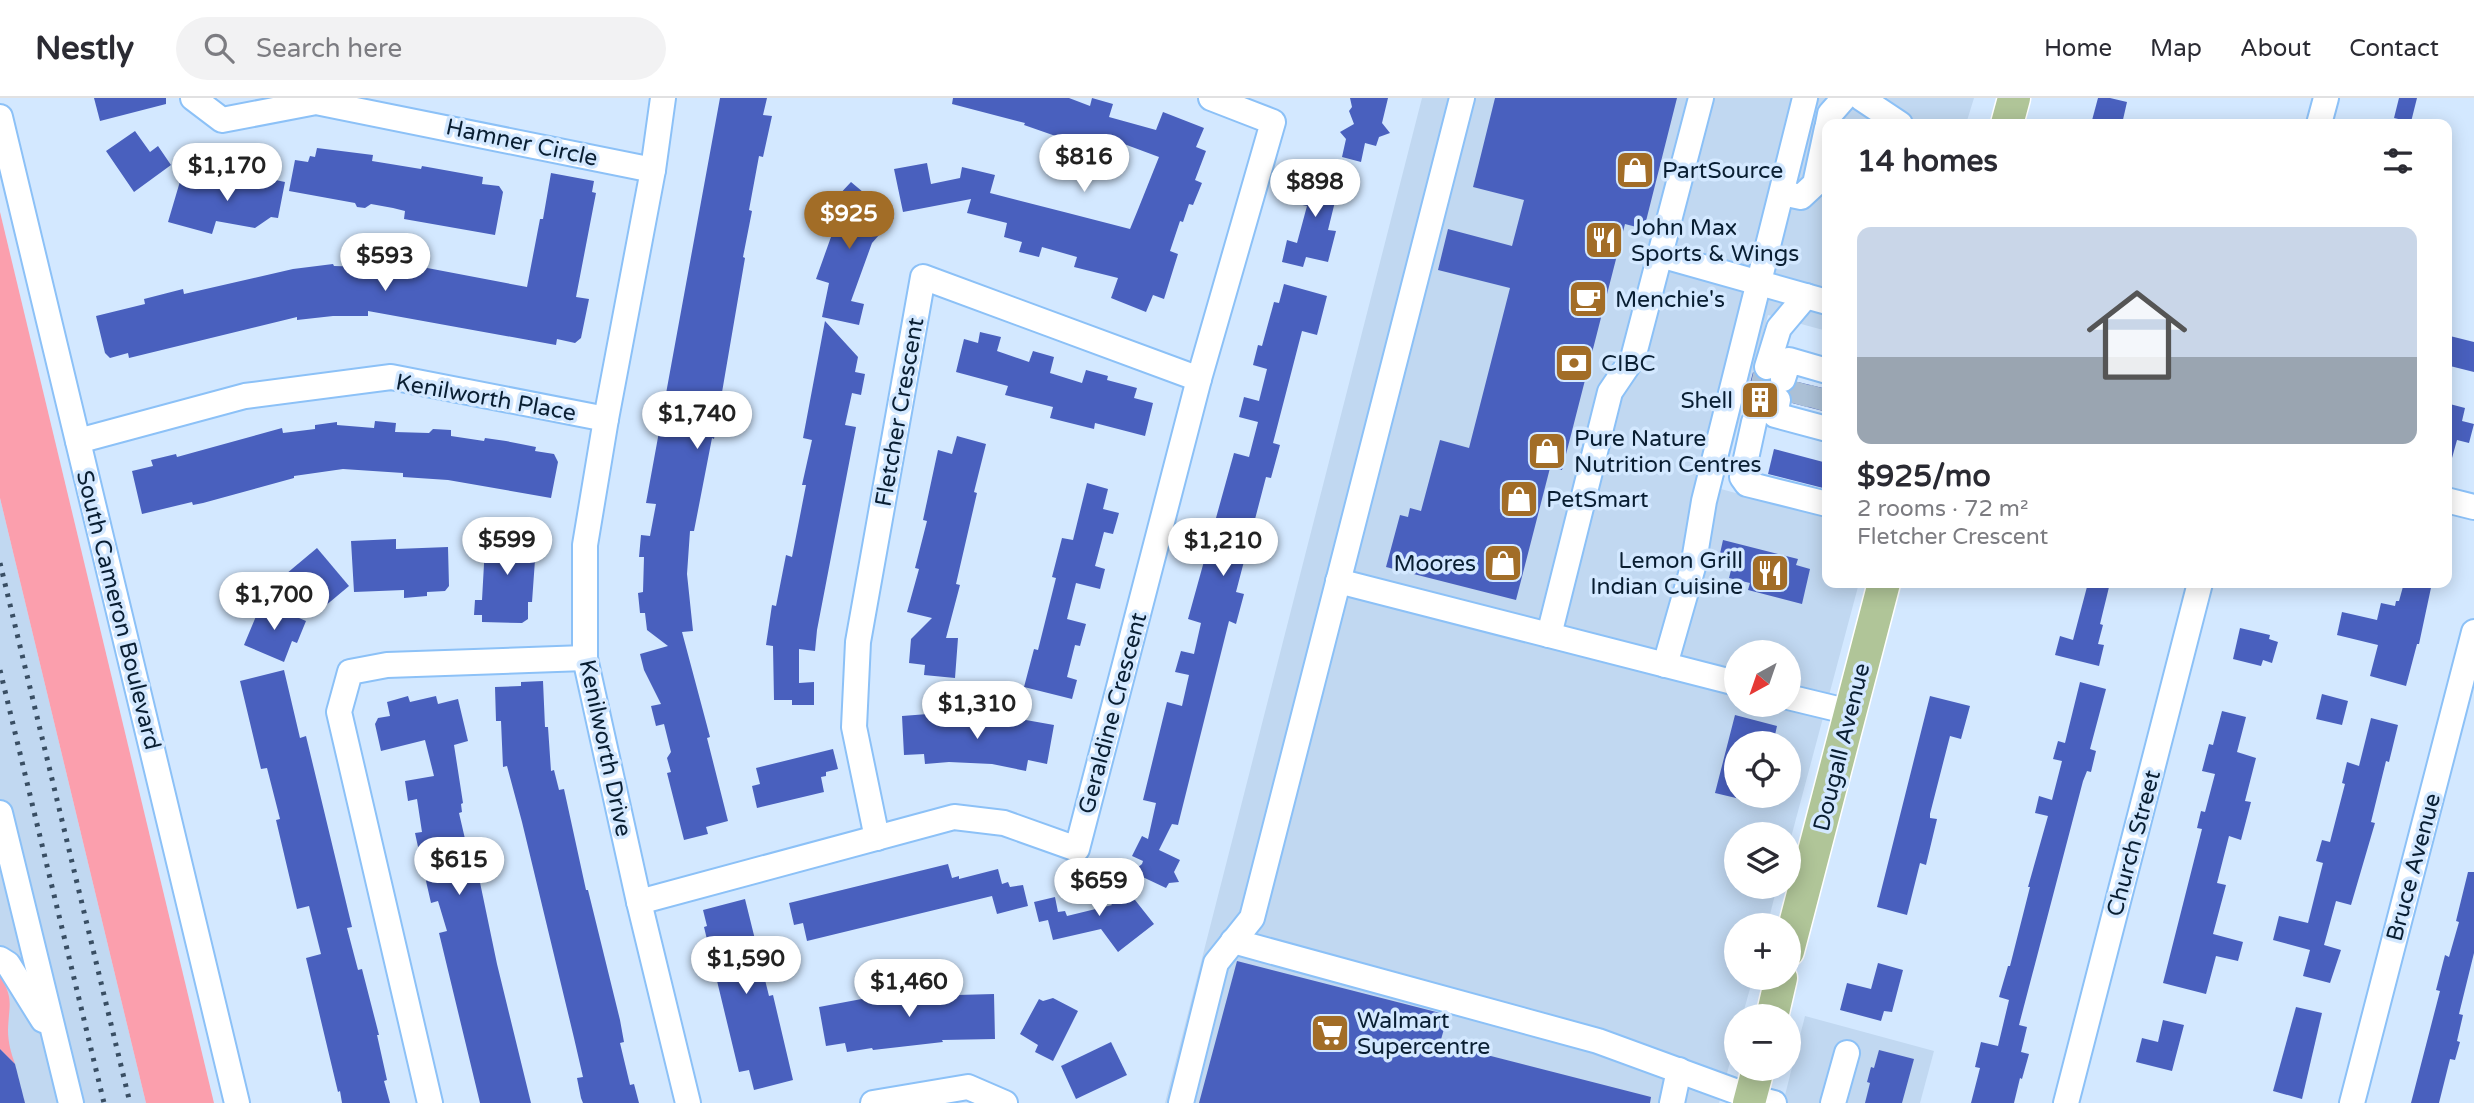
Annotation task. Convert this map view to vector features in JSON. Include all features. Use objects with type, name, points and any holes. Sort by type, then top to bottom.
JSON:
[{"type":"main road","points":[[2008,119],[2014,98]]},
{"type":"main road","name":"Dougall Avenue","points":[[1798,913],[1883,588]]},
{"type":"street","name":"Hamner Circle","points":[[193,98],[222,120],[316,102],[391,106],[653,170]]},
{"type":"street","name":"Kenilworth Drive","points":[[663,98],[653,170],[585,545],[585,658],[639,902],[688,1103]]},
{"type":"street","name":"Geraldine Crescent","points":[[639,902],[954,817],[1004,823],[1077,849],[1199,379],[1273,122],[1210,98]]},
{"type":"street","points":[[1181,1103],[1216,963],[1252,918],[1462,98]]},
{"type":"street","points":[[1549,635],[1610,392],[1633,358],[1701,98]]},
{"type":"street","points":[[1665,665],[1693,567],[1704,501],[1805,98]]},
{"type":"street","points":[[1829,119],[1844,98]]},
{"type":"street","points":[[1861,98],[1892,119]]},
{"type":"street","points":[[2320,119],[2326,98]]},
{"type":"street","name":"South Cameron Boulevard","points":[[0,117],[237,1103]]},
{"type":"street","points":[[1782,192],[1801,197],[1815,184],[1822,150]]},
{"type":"street","points":[[1660,255],[1816,299]]},
{"type":"street","name":"Fletcher Crescent","points":[[877,838],[854,727],[858,642],[923,277],[1199,379]]},
{"type":"street","points":[[1816,299],[1779,328],[1797,392],[1761,449],[1745,463],[1742,477],[1747,484],[1822,503]]},
{"type":"street","name":"Kenilworth Place","points":[[78,441],[245,396],[391,377],[606,419]]},
{"type":"street","points":[[2452,502],[2474,507]]},
{"type":"street","points":[[1338,581],[1724,680]]},
{"type":"street","name":"Church Street","points":[[2066,1103],[2199,588]]},
{"type":"street","name":"Bruce Avenue","points":[[2351,1103],[2474,632]]},
{"type":"street","points":[[430,1103],[339,712],[350,672],[387,665],[585,658]]},
{"type":"street","points":[[1801,700],[1850,712]]},
{"type":"street","points":[[0,813],[10,896],[55,1038],[71,1103]]},
{"type":"street","points":[[1233,941],[1598,1041],[1679,1070],[1758,1093]]},
{"type":"street","points":[[0,959],[8,964],[55,1038]]},
{"type":"street","points":[[1833,1103],[1847,1053]]},
{"type":"street","points":[[1672,1103],[1679,1070]]},
{"type":"street","points":[[873,1103],[968,1087],[1005,1103]]},
{"type":"shaded area","points":[[1422,98],[1974,98],[1968,119],[1822,119],[1822,330],[1768,315],[1721,489],[1822,517],[1822,588],[1858,588],[1801,800],[1801,731],[1724,731],[1724,808],[1799,808],[1795,822],[1724,822],[1724,899],[1774,899],[1770,913],[1724,913],[1724,990],[1750,990],[1746,1004],[1724,1004],[1725,1081],[1719,1103],[1165,1103]]},
{"type":"shaded area","points":[[0,212],[214,1103],[146,1103],[0,498]]},
{"type":"shaded area","points":[[0,498],[146,1103],[0,1103]]},
{"type":"shaded area","points":[[0,975],[9,996],[8,1034],[15,1064],[0,1049]]},
{"type":"shaded area","points":[[1805,1016],[1934,1051],[1920,1103],[1783,1103],[1789,1081],[1801,1081],[1801,1032]]},
{"type":"building","points":[[94,98],[166,98],[166,104],[100,121]]},
{"type":"building","points":[[720,98],[767,98],[763,115],[772,116],[763,157],[759,156],[749,210],[752,211],[743,257],[745,258],[714,439],[712,438],[694,531],[690,531],[687,574],[693,631],[682,632],[710,737],[707,738],[728,821],[706,827],[708,834],[684,840],[667,773],[671,772],[667,758],[671,752],[664,724],[656,726],[651,706],[661,704],[644,670],[640,654],[668,646],[647,630],[645,613],[640,613],[638,593],[643,592],[644,557],[639,557],[641,535],[650,536],[656,504],[646,503]]},
{"type":"building","points":[[953,98],[1069,98],[1090,106],[1092,98],[1113,104],[1109,117],[1156,130],[1163,112],[1204,128],[1196,147],[1206,151],[1195,180],[1202,183],[1193,205],[1189,204],[1183,222],[1180,221],[1170,251],[1178,254],[1164,299],[1153,295],[1146,312],[1111,298],[1118,278],[1074,267],[1077,257],[1042,247],[1039,257],[1019,252],[1022,242],[1004,237],[1007,223],[967,213],[971,199],[903,212],[894,169],[927,163],[931,184],[960,178],[962,167],[995,175],[990,193],[1130,229],[1159,157],[1124,144],[1121,156],[1067,140],[1024,125],[1025,123],[952,104]]},
{"type":"building","points":[[1350,98],[1388,98],[1382,123],[1390,133],[1379,137],[1376,146],[1365,143],[1361,162],[1342,157],[1346,139],[1340,132],[1354,124],[1349,111],[1352,107]]},
{"type":"building","points":[[1495,98],[1677,98],[1644,229],[1625,224],[1562,470],[1550,468],[1516,600],[1386,567],[1400,515],[1408,517],[1410,508],[1421,511],[1440,440],[1469,448],[1510,288],[1438,270],[1448,229],[1512,246],[1524,200],[1473,187]]},
{"type":"building","points":[[2098,98],[2127,102],[2123,119],[2092,119]]},
{"type":"building","points":[[2399,98],[2417,98],[2412,119],[2394,118]]},
{"type":"building","points":[[135,131],[150,152],[158,146],[171,165],[134,192],[106,151]]},
{"type":"building","points":[[317,148],[373,155],[372,161],[421,169],[422,166],[483,177],[482,184],[499,186],[503,192],[495,235],[404,219],[405,211],[393,208],[371,204],[365,208],[357,207],[355,203],[289,191],[295,160],[308,162],[310,156],[315,157]]},
{"type":"building","points":[[1323,164],[1343,169],[1328,230],[1336,231],[1328,262],[1306,257],[1303,267],[1282,262],[1287,240],[1297,243],[1307,206],[1293,203],[1299,183],[1313,186],[1315,179],[1319,180]]},
{"type":"building","points":[[551,173],[594,181],[592,192],[596,193],[576,297],[589,299],[581,338],[575,343],[557,339],[556,345],[368,311],[368,316],[297,320],[297,317],[129,358],[128,353],[110,358],[105,353],[96,316],[145,304],[144,299],[183,289],[184,294],[293,269],[333,264],[400,268],[401,263],[527,287]]},
{"type":"building","points":[[251,175],[285,182],[278,218],[271,217],[255,228],[216,221],[212,234],[168,222],[181,178],[203,184],[204,180],[235,189],[237,179],[250,181]]},
{"type":"building","points":[[851,182],[894,218],[872,243],[851,301],[864,304],[859,325],[822,317],[829,283],[816,279],[836,223],[823,212]]},
{"type":"building","points":[[1284,284],[1327,296],[1317,335],[1302,331],[1273,443],[1280,445],[1271,478],[1266,477],[1236,592],[1244,594],[1236,624],[1229,621],[1178,825],[1172,824],[1159,850],[1180,860],[1174,872],[1179,882],[1169,883],[1166,888],[1132,872],[1143,861],[1132,856],[1142,836],[1148,839],[1156,803],[1143,800],[1167,702],[1182,706],[1189,675],[1175,672],[1181,651],[1194,654],[1201,623],[1188,619],[1234,453],[1249,457],[1258,422],[1239,417],[1244,397],[1259,401],[1267,369],[1253,365],[1258,345],[1262,346],[1274,302],[1279,303]]},
{"type":"building","points":[[825,321],[858,357],[855,372],[865,374],[861,395],[852,393],[845,425],[856,427],[815,651],[799,649],[799,683],[814,682],[814,705],[792,705],[792,700],[774,700],[773,646],[766,645],[772,605],[776,606],[786,555],[792,557],[806,485],[802,485],[812,440],[803,438]]},
{"type":"building","points":[[980,332],[1001,337],[997,351],[1029,362],[1033,351],[1054,357],[1050,373],[1082,383],[1086,370],[1108,376],[1107,380],[1137,388],[1134,398],[1153,403],[1145,436],[1095,423],[1094,429],[1050,418],[1053,407],[1005,395],[1008,386],[956,372],[964,339],[978,343]]},
{"type":"building","points":[[2452,336],[2474,342],[2474,372],[2452,366]]},
{"type":"building","points":[[1753,372],[1771,387],[1764,396],[1761,409],[1750,408],[1742,413]]},
{"type":"building","points":[[1798,382],[1822,388],[1822,411],[1792,403],[1790,392]]},
{"type":"building","points":[[2452,405],[2465,408],[2462,421],[2474,424],[2469,443],[2457,440],[2452,458]]},
{"type":"building","points":[[375,421],[396,423],[395,432],[429,433],[433,429],[451,430],[451,436],[506,441],[554,454],[558,462],[551,498],[448,480],[403,477],[403,473],[343,469],[294,476],[203,503],[193,505],[192,502],[142,514],[132,471],[153,466],[151,460],[176,454],[177,457],[282,428],[283,433],[315,429],[315,425],[337,422],[337,425],[374,428]]},
{"type":"building","points":[[957,436],[986,444],[956,584],[960,585],[946,638],[958,638],[955,678],[924,675],[925,665],[909,663],[911,639],[932,618],[907,612],[919,569],[915,568],[927,521],[923,520],[938,450],[952,454]]},
{"type":"building","name":"Shell","points":[[1774,449],[1822,462],[1822,488],[1768,474]]},
{"type":"building","points":[[1087,483],[1108,489],[1103,509],[1119,513],[1113,534],[1104,532],[1095,566],[1105,569],[1100,589],[1076,583],[1067,619],[1086,624],[1080,646],[1075,645],[1067,677],[1077,680],[1072,699],[1024,687],[1034,649],[1038,650],[1056,578],[1052,577],[1062,538],[1073,540]]},
{"type":"building","points":[[486,528],[523,530],[523,533],[526,533],[525,546],[536,546],[532,602],[528,602],[528,619],[522,623],[482,622],[482,615],[474,615],[475,600],[482,600]]},
{"type":"building","points":[[396,539],[396,549],[448,547],[449,586],[445,591],[404,598],[404,590],[354,592],[351,541]]},
{"type":"building","name":"Lemon Grill Indian Cuisine","points":[[1723,540],[1798,559],[1796,565],[1810,569],[1802,604],[1748,590],[1750,583],[1729,578],[1733,562],[1719,558]]},
{"type":"building","points":[[317,548],[349,586],[312,617],[280,579]]},
{"type":"building","points":[[2087,588],[2109,588],[2100,624],[2103,625],[2098,644],[2104,645],[2099,666],[2055,655],[2060,636],[2073,640]]},
{"type":"building","points":[[2403,588],[2431,588],[2419,644],[2406,686],[2370,676],[2378,645],[2337,635],[2342,612],[2377,620],[2381,603],[2395,606],[2396,601],[2399,601]]},
{"type":"building","points":[[262,602],[306,621],[297,643],[292,641],[284,662],[244,645]]},
{"type":"building","points":[[2240,628],[2270,635],[2269,639],[2278,642],[2272,663],[2263,660],[2261,666],[2233,659]]},
{"type":"building","points":[[284,670],[300,738],[306,736],[352,927],[347,928],[358,970],[362,969],[379,1035],[387,1080],[384,1081],[390,1103],[342,1103],[340,1091],[338,1092],[306,958],[321,954],[309,906],[297,909],[276,820],[280,819],[267,768],[261,769],[240,681]]},
{"type":"building","points":[[543,681],[551,771],[554,770],[559,790],[564,789],[586,890],[620,1020],[624,1042],[620,1043],[630,1085],[634,1084],[639,1103],[583,1103],[577,1078],[583,1077],[574,1038],[522,822],[507,766],[503,767],[501,721],[496,721],[495,687],[521,686],[521,682]]},
{"type":"building","points":[[2080,682],[2106,689],[2090,749],[2096,751],[2091,772],[2087,771],[2083,781],[2019,1025],[2027,1027],[2021,1052],[2029,1054],[2014,1103],[1971,1103],[1980,1068],[1975,1067],[1981,1042],[1998,1046],[2009,1000],[1999,997],[2010,966],[2048,816],[2035,813],[2039,796],[2052,800],[2062,761],[2053,759],[2058,741],[2065,743]]},
{"type":"building","points":[[2322,694],[2348,701],[2342,725],[2316,719]]},
{"type":"building","points":[[408,696],[410,702],[436,696],[438,704],[458,699],[468,741],[454,745],[463,803],[462,812],[459,813],[472,869],[477,868],[531,1103],[480,1103],[439,933],[447,931],[438,901],[431,903],[426,881],[462,846],[420,856],[415,833],[422,832],[417,799],[408,801],[405,781],[434,776],[425,740],[381,751],[375,724],[378,718],[390,716],[387,702]]},
{"type":"building","points":[[1930,696],[1970,706],[1961,739],[1950,736],[1930,814],[1930,818],[1937,819],[1926,865],[1920,863],[1907,915],[1877,907]]},
{"type":"building","points":[[2222,711],[2246,717],[2237,752],[2256,758],[2245,801],[2251,802],[2241,840],[2229,836],[2217,883],[2226,885],[2213,934],[2243,942],[2238,961],[2216,956],[2206,994],[2163,983],[2202,829],[2197,828],[2201,811],[2205,812],[2215,774],[2202,771],[2209,744],[2213,745]]},
{"type":"building","points":[[941,713],[941,721],[1014,724],[1015,718],[1054,725],[1047,764],[1028,760],[1026,771],[992,764],[925,764],[924,754],[904,755],[902,716]]},
{"type":"building","points":[[1734,718],[1746,718],[1777,726],[1776,731],[1731,731]]},
{"type":"building","points":[[2371,718],[2398,725],[2389,762],[2386,761],[2371,822],[2375,823],[2351,905],[2336,901],[2324,945],[2341,950],[2330,983],[2303,976],[2310,950],[2273,940],[2279,916],[2308,923],[2323,863],[2316,861],[2322,840],[2330,842],[2345,784],[2342,783],[2347,762],[2359,766]]},
{"type":"building","points":[[833,749],[838,769],[826,772],[826,776],[821,777],[824,792],[757,808],[752,786],[760,784],[756,768]]},
{"type":"building","points":[[1724,758],[1724,795],[1715,793]]},
{"type":"building","points":[[948,864],[952,878],[959,876],[959,879],[998,869],[1002,884],[1008,882],[1010,887],[1023,885],[1028,906],[997,914],[992,896],[807,941],[803,923],[794,925],[789,903]]},
{"type":"building","points":[[2468,872],[2474,872],[2474,953],[2459,1014],[2463,1015],[2457,1041],[2460,1042],[2455,1060],[2450,1059],[2439,1103],[2411,1103],[2440,991],[2436,990],[2445,955],[2449,957],[2459,922],[2456,921]]},
{"type":"building","points":[[1120,881],[1154,924],[1118,952],[1101,929],[1053,940],[1048,920],[1039,922],[1034,902],[1055,897],[1058,912],[1065,911],[1067,916],[1112,905],[1103,894]]},
{"type":"building","points":[[745,899],[769,996],[773,995],[793,1080],[754,1090],[749,1070],[739,1072],[704,927],[707,926],[703,910]]},
{"type":"building","name":"Walmart Supercentre","points":[[1237,961],[1448,1015],[1440,1043],[1651,1097],[1650,1103],[1199,1103]]},
{"type":"building","points":[[1878,963],[1903,970],[1892,1012],[1884,1011],[1881,1021],[1840,1010],[1847,983],[1871,989]]},
{"type":"building","points":[[956,987],[957,995],[994,994],[995,1039],[942,1040],[943,1042],[847,1052],[845,1043],[826,1046],[819,1007],[883,995],[886,988],[909,993]]},
{"type":"building","points":[[1053,998],[1078,1011],[1053,1061],[1035,1052],[1038,1045],[1020,1034],[1039,999],[1043,1001]]},
{"type":"building","points":[[2296,1007],[2322,1013],[2302,1099],[2273,1091]]},
{"type":"building","points":[[2163,1020],[2184,1025],[2172,1071],[2136,1062],[2142,1038],[2158,1042]]},
{"type":"building","points":[[1111,1042],[1127,1075],[1076,1099],[1061,1066]]},
{"type":"building","points":[[0,1049],[15,1064],[25,1103],[0,1103]]},
{"type":"building","points":[[1879,1050],[1914,1059],[1902,1103],[1865,1103],[1870,1083],[1867,1082]]},
{"type":"tunnel","points":[[1754,422],[1767,367]]},
{"type":"tunnel","points":[[1796,404],[1802,383]]},
{"type":"tunnel","points":[[1816,409],[1822,388]]},
{"type":"railway","points":[[0,563],[130,1103]]},
{"type":"railway","points":[[0,670],[104,1103]]},
{"type":"place","name":"PartSource","points":[[1635,170]]},
{"type":"place","name":"John Max Sports & Wings","points":[[1604,240]]},
{"type":"place","name":"Menchie's","points":[[1588,299]]},
{"type":"place","name":"CIBC","points":[[1574,363]]},
{"type":"place","name":"Shell","points":[[1760,400]]},
{"type":"place","name":"Pure Nature Nutrition Centres","points":[[1547,451]]},
{"type":"place","name":"PetSmart","points":[[1519,499]]},
{"type":"place","name":"Moores","points":[[1503,563]]},
{"type":"place","name":"Lemon Grill Indian Cuisine","points":[[1770,573]]},
{"type":"place","name":"Walmart Supercentre","points":[[1330,1033]]}]
